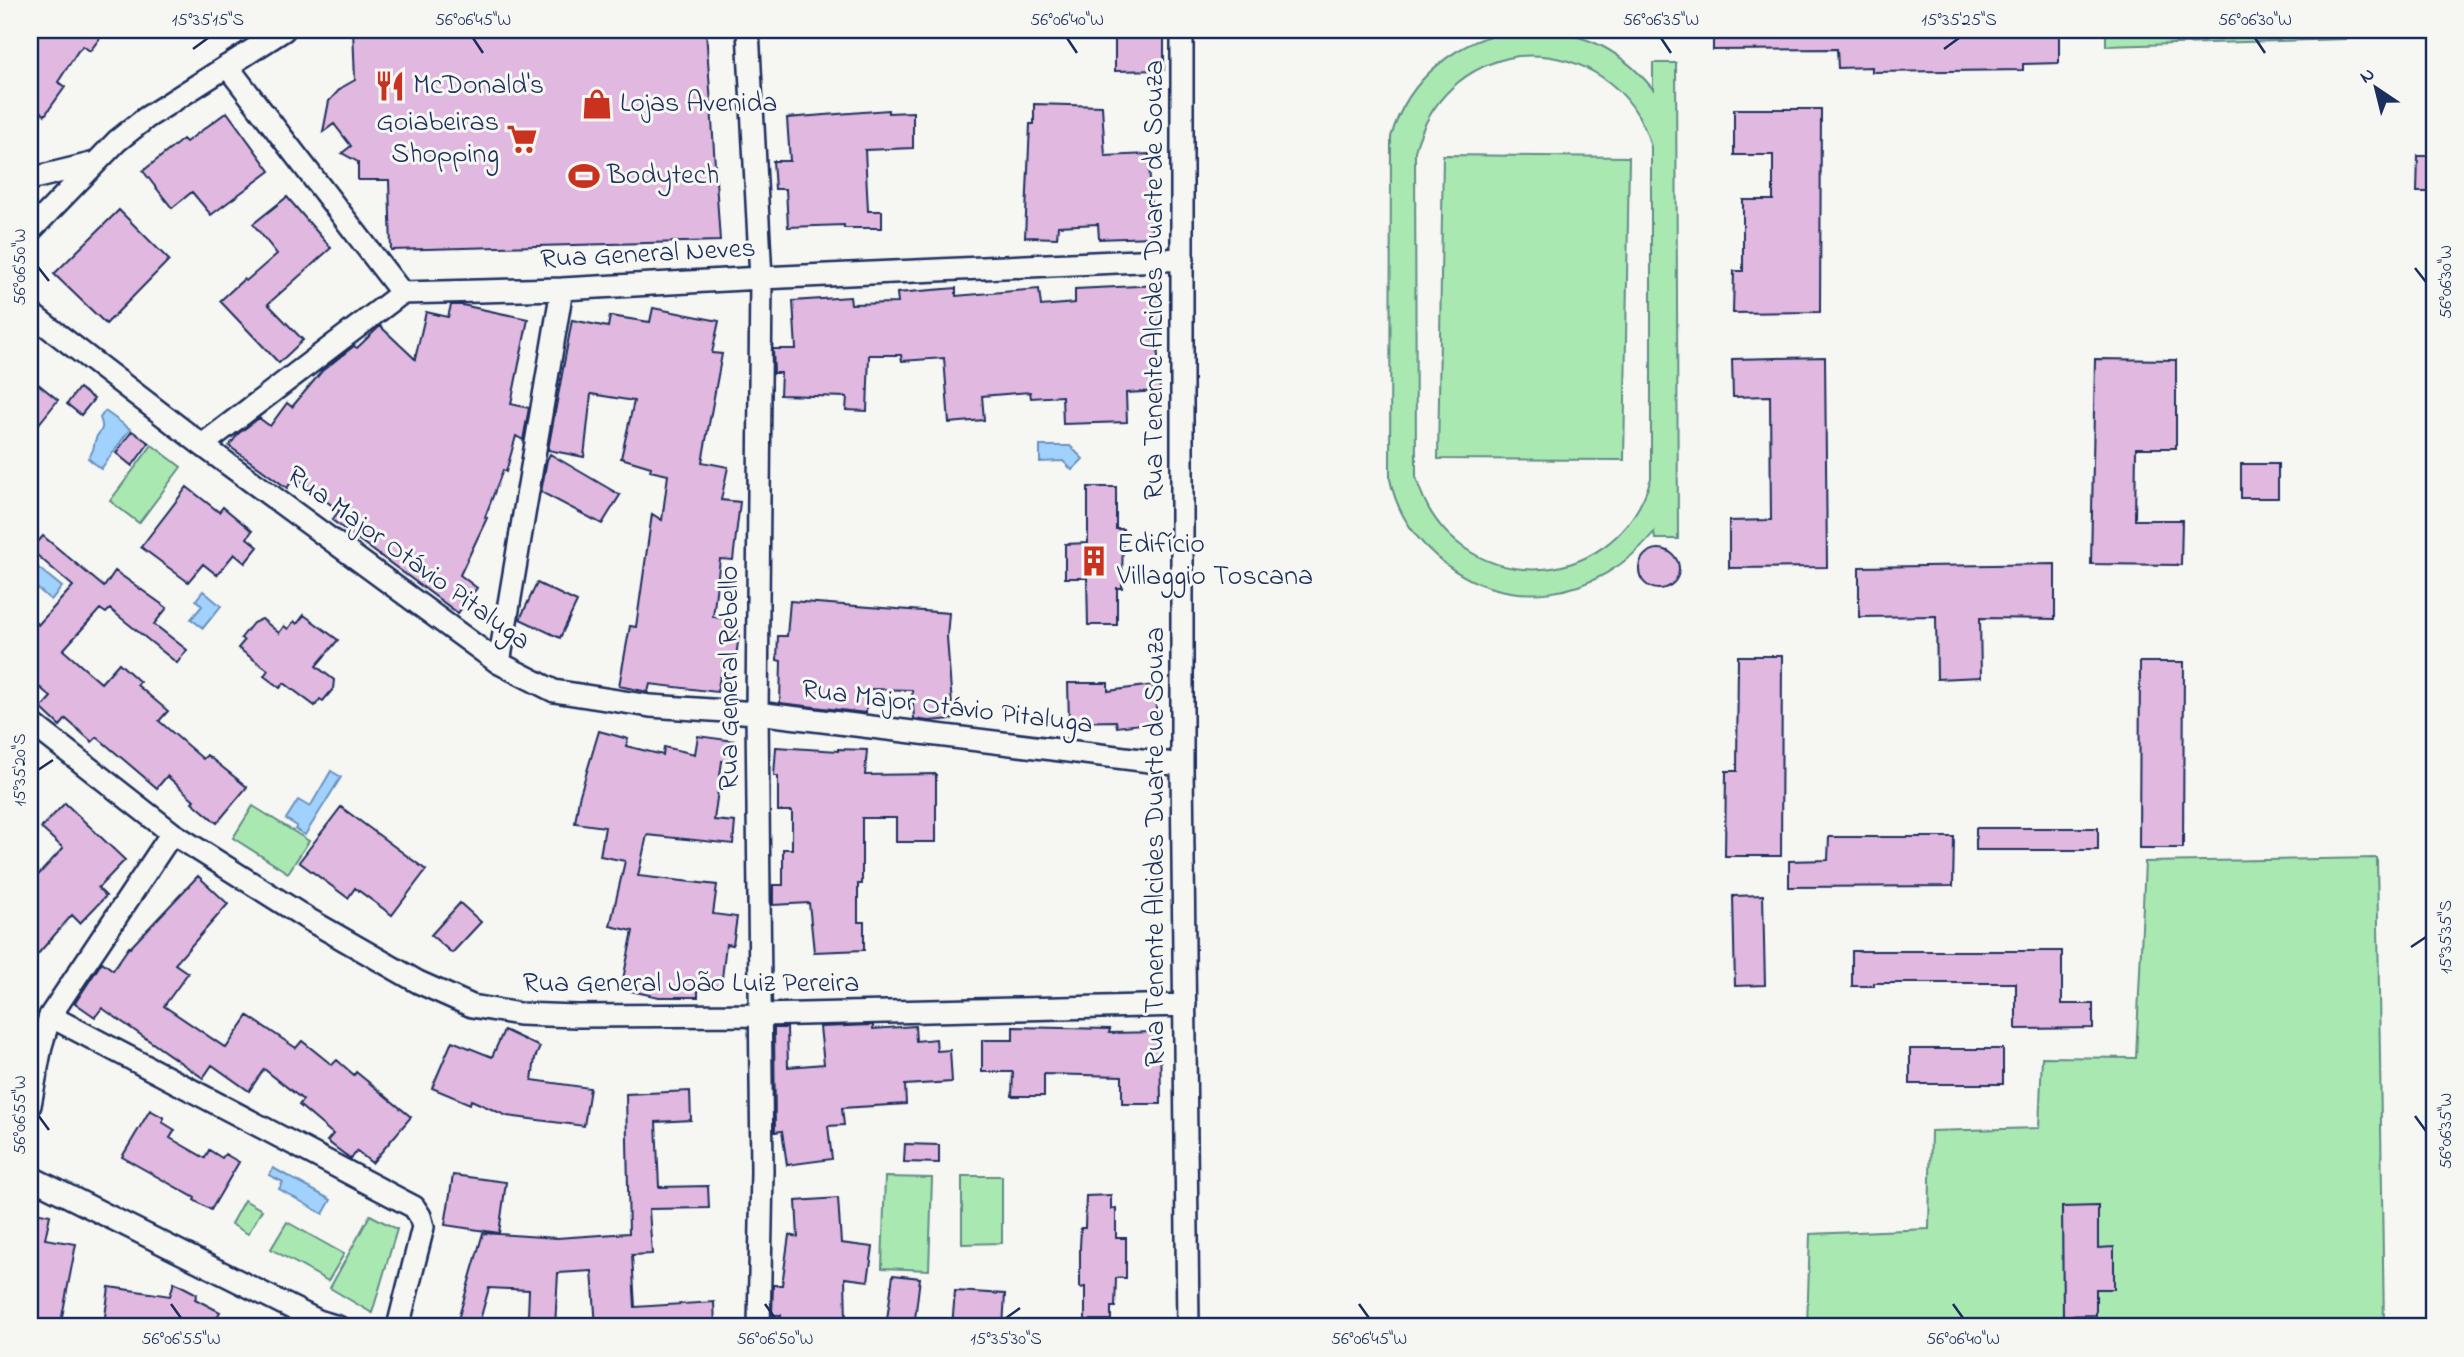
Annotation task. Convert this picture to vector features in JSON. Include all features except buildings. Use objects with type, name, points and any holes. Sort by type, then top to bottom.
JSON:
[{"type":"street","points":[[30,231],[117,141],[146,118],[284,30]]},
{"type":"street","name":"Rua General Rebello","points":[[748,30],[761,278],[757,713],[762,1171],[759,1327]]},
{"type":"street","name":"Rua Tenente Alcides Duarte de Souza","points":[[1182,30],[1182,765],[1188,1327]]},
{"type":"street","points":[[202,445],[402,293],[227,65]]},
{"type":"street","points":[[30,179],[95,163]]},
{"type":"street","name":"Rua General Neves","points":[[402,293],[562,289],[1183,260]]},
{"type":"street","points":[[499,663],[562,289]]},
{"type":"street","name":"Rua Major Otávio Pitaluga","points":[[30,313],[202,445],[499,663],[554,691],[650,706],[757,713],[1182,765]]},
{"type":"street","name":"Rua General João Luiz Pereira","points":[[30,722],[172,833],[308,919],[418,982],[472,1006],[519,1014],[576,1016],[760,1015],[1185,1005]]},
{"type":"street","points":[[30,1105],[36,1042],[50,1016],[172,833]]},
{"type":"street","points":[[50,1016],[414,1207],[423,1227],[398,1327]]},
{"type":"street","points":[[30,1177],[318,1321],[338,1327]]},
{"type":"green space","points":[[1518,30],[1539,31],[1593,42],[1624,60],[1653,89],[1653,63],[1676,63],[1678,539],[1655,539],[1654,532],[1632,555],[1607,573],[1579,586],[1550,592],[1520,593],[1491,588],[1462,575],[1436,556],[1413,531],[1396,501],[1390,479],[1391,137],[1410,97],[1438,64],[1475,42]],"holes":[[[1518,56],[1541,56],[1583,67],[1618,90],[1632,106],[1651,147],[1651,478],[1632,518],[1604,547],[1570,564],[1533,569],[1496,564],[1462,546],[1434,517],[1416,477],[1415,151],[1421,133],[1440,101],[1466,77],[1499,61]]]},
{"type":"green space","points":[[2106,30],[2346,30],[2346,39],[2106,46]]},
{"type":"green space","points":[[1443,155],[1629,157],[1624,460],[1438,459]]},
{"type":"green space","points":[[152,445],[181,467],[139,523],[110,501]]},
{"type":"green space","points":[[253,806],[309,841],[288,873],[233,838]]},
{"type":"green space","points":[[2377,858],[2384,1327],[1807,1327],[1810,1234],[1929,1229],[1931,1131],[2039,1128],[2042,1057],[2136,1058],[2145,862]]},
{"type":"green space","points":[[962,1176],[1002,1176],[1002,1243],[962,1244]]},
{"type":"green space","points":[[885,1177],[932,1178],[929,1270],[882,1268]]},
{"type":"green space","points":[[244,1200],[262,1210],[248,1234],[231,1224]]},
{"type":"green space","points":[[370,1215],[397,1229],[372,1313],[330,1288]]},
{"type":"green space","points":[[287,1222],[344,1254],[328,1281],[271,1249]]},
{"type":"water","points":[[105,411],[130,429],[101,469],[88,458],[102,429],[100,418]]},
{"type":"water","points":[[1040,446],[1070,446],[1083,459],[1072,470],[1063,461],[1040,462]]},
{"type":"water","points":[[36,566],[62,587],[51,600],[30,582],[30,574]]},
{"type":"water","points":[[203,591],[221,606],[203,628],[191,619],[202,606],[196,600]]},
{"type":"water","points":[[331,771],[341,777],[305,835],[286,819],[298,800],[310,807]]},
{"type":"water","points":[[273,1168],[331,1200],[323,1214],[279,1189],[283,1182],[269,1175]]},
{"type":"place","name":"McDonald's","points":[[390,86]]},
{"type":"place","name":"Lojas Avenida","points":[[597,104]]},
{"type":"place","name":"Goiabeiras Shopping","points":[[522,139]]},
{"type":"place","name":"Bodytech","points":[[584,176]]},
{"type":"place","name":"Edifício Villaggio Toscana","points":[[1094,561]]}]
